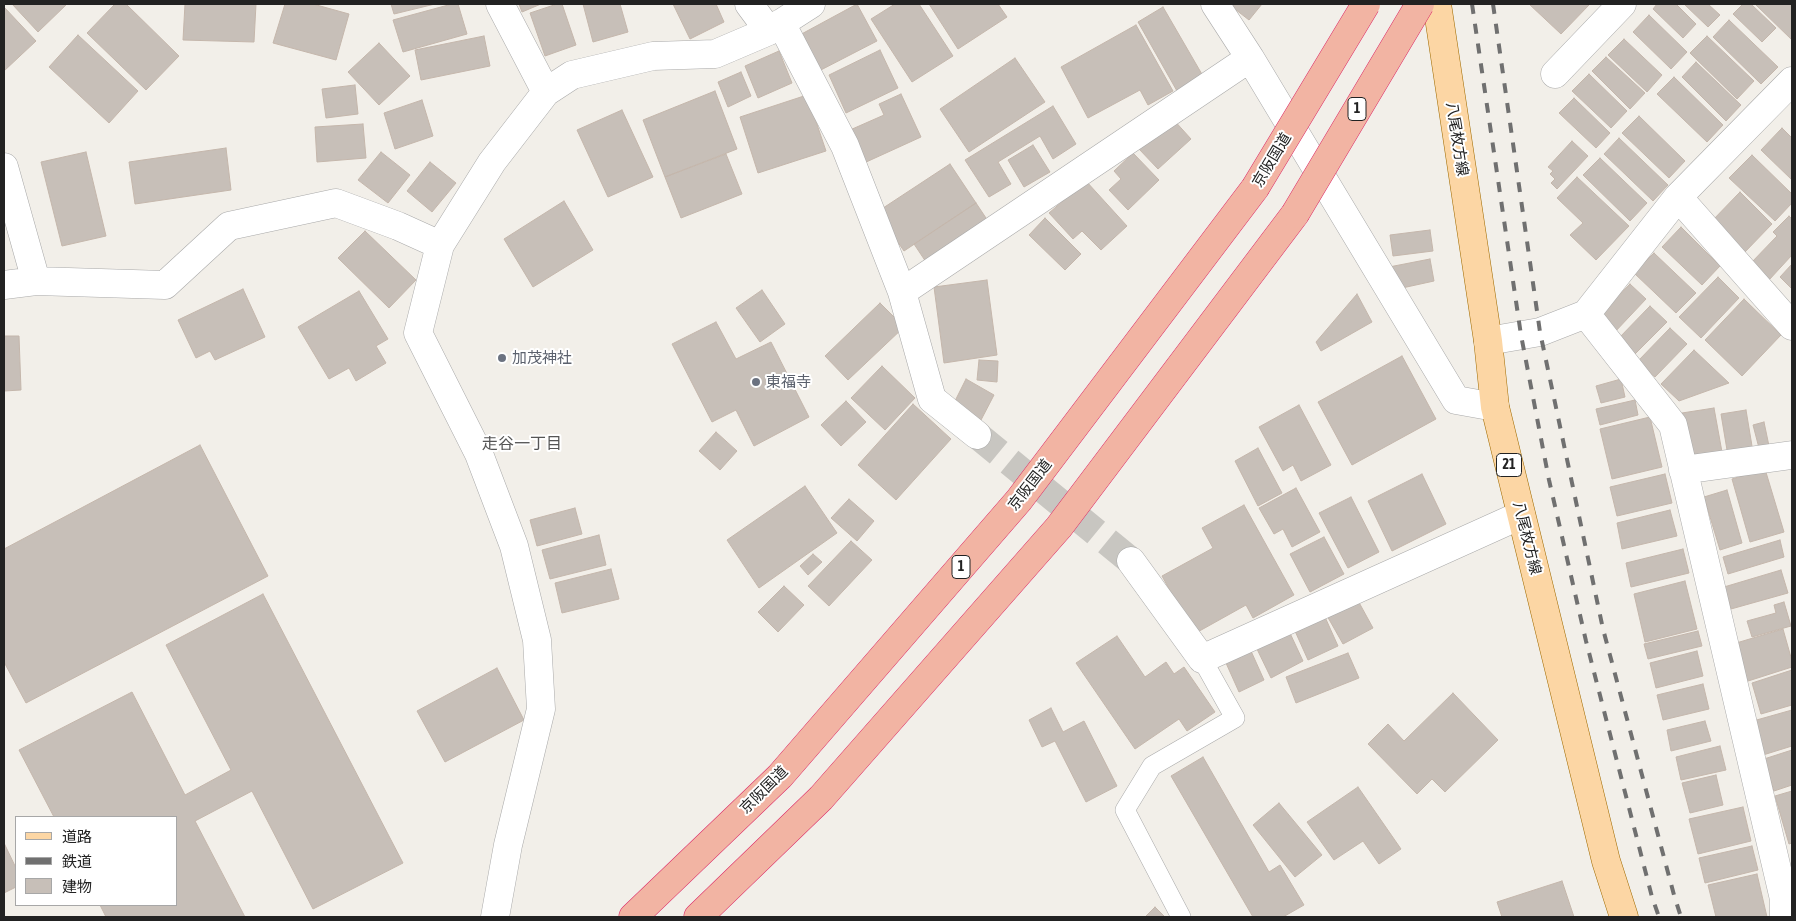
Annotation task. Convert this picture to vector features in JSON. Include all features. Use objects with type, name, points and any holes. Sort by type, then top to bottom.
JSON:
[{"type":"highway","name":"京阪国道","points":[[633,917],[780,776],[1012,508],[1255,188],[1366,4]]},
{"type":"highway","name":"1","points":[[698,917],[821,798],[1059,527],[1295,214],[1420,4]]},
{"type":"main road","name":"八尾枚方線","points":[[1437,4],[1488,341],[1495,407],[1606,861],[1624,917]]},
{"type":"street","points":[[500,4],[546,92]]},
{"type":"street","points":[[749,4],[775,27],[845,146],[902,292],[932,399],[977,435]]},
{"type":"street","points":[[495,917],[508,845],[541,709],[536,640],[514,546],[479,454],[418,333],[440,245],[492,162],[546,92],[572,75],[653,56],[715,54],[775,27],[811,4]]},
{"type":"street","points":[[1215,4],[1250,58],[1456,400],[1495,407]]},
{"type":"street","points":[[1555,74],[1622,4]]},
{"type":"street","points":[[902,292],[1250,58]]},
{"type":"street","points":[[1488,341],[1540,332],[1586,314],[1678,197],[1792,81]]},
{"type":"street","points":[[4,167],[36,281]]},
{"type":"street","points":[[1678,197],[1792,326]]},
{"type":"street","points":[[4,285],[36,281],[165,285],[229,226],[336,203],[398,226],[440,245]]},
{"type":"street","points":[[1586,314],[1673,425],[1786,880],[1784,917]]},
{"type":"street","points":[[1683,470],[1792,455]]},
{"type":"street","points":[[1132,561],[1202,660],[1521,516]]},
{"type":"lane","points":[[1181,917],[1125,810],[1152,766],[1235,718],[1202,660]]},
{"type":"building","points":[[12,4],[67,4],[38,32]]},
{"type":"building","points":[[115,4],[126,4],[179,56],[146,90],[87,33]]},
{"type":"building","points":[[185,4],[256,4],[254,42],[183,40]]},
{"type":"building","points":[[285,4],[313,4],[349,14],[336,60],[273,43]]},
{"type":"building","points":[[391,4],[435,4],[394,14]]},
{"type":"building","points":[[458,4],[467,34],[403,52],[393,20]]},
{"type":"building","points":[[519,4],[541,4],[522,12]]},
{"type":"building","points":[[562,4],[576,45],[545,56],[530,13]]},
{"type":"building","points":[[583,4],[620,4],[628,32],[593,42]]},
{"type":"building","points":[[673,4],[716,4],[724,22],[690,39]]},
{"type":"building","points":[[857,4],[877,41],[815,73],[796,37]]},
{"type":"building","points":[[895,4],[919,4],[953,56],[912,82],[871,19]]},
{"type":"building","points":[[929,4],[998,4],[1007,17],[958,49]]},
{"type":"building","points":[[1233,4],[1262,4],[1249,20],[1231,6]]},
{"type":"building","points":[[1529,4],[1588,4],[1589,5],[1561,34]]},
{"type":"building","points":[[1657,4],[1676,4],[1696,24],[1683,38],[1653,9]]},
{"type":"building","points":[[1684,4],[1708,4],[1720,15],[1708,27]]},
{"type":"building","points":[[1743,4],[1751,4],[1776,28],[1762,42],[1733,14]]},
{"type":"building","points":[[1755,4],[1792,4],[1792,40]]},
{"type":"building","points":[[4,7],[36,41],[4,71]]},
{"type":"building","points":[[1163,7],[1203,76],[1177,91],[1138,22]]},
{"type":"building","points":[[1649,15],[1687,52],[1671,69],[1633,32]]},
{"type":"building","points":[[1729,20],[1778,67],[1761,84],[1713,37]]},
{"type":"building","points":[[1136,25],[1173,91],[1148,105],[1140,90],[1088,118],[1061,67]]},
{"type":"building","points":[[78,35],[138,91],[109,123],[49,67]]},
{"type":"building","points":[[484,36],[490,66],[421,80],[415,50]]},
{"type":"building","points":[[1707,36],[1754,81],[1737,99],[1690,53]]},
{"type":"building","points":[[1624,39],[1662,75],[1647,92],[1608,55]]},
{"type":"building","points":[[379,43],[410,76],[379,105],[348,72]]},
{"type":"building","points":[[880,50],[898,88],[846,113],[829,75]]},
{"type":"building","points":[[779,51],[792,83],[758,98],[745,66]]},
{"type":"building","points":[[1606,57],[1645,93],[1630,109],[1592,71]]},
{"type":"building","points":[[1015,58],[1045,102],[969,152],[940,109]]},
{"type":"building","points":[[1696,62],[1741,105],[1726,121],[1682,77]]},
{"type":"building","points":[[741,72],[751,96],[728,107],[718,82]]},
{"type":"building","points":[[1589,74],[1627,111],[1611,128],[1572,91]]},
{"type":"building","points":[[1674,77],[1723,125],[1707,142],[1657,94]]},
{"type":"building","points":[[355,85],[358,114],[326,118],[322,89]]},
{"type":"building","points":[[715,91],[737,149],[665,177],[643,120]]},
{"type":"building","points":[[901,94],[921,137],[864,163],[850,130],[884,115],[879,104]]},
{"type":"building","points":[[807,95],[826,151],[758,173],[740,117]]},
{"type":"building","points":[[1574,98],[1610,133],[1596,148],[1559,113]]},
{"type":"building","points":[[422,100],[433,136],[395,149],[384,113]]},
{"type":"building","points":[[1053,106],[1076,144],[1053,159],[1040,136],[998,162],[1011,184],[989,197],[965,160]]},
{"type":"building","points":[[622,110],[653,177],[608,197],[577,130]]},
{"type":"building","points":[[1639,116],[1685,161],[1669,178],[1622,133]]},
{"type":"building","points":[[1172,118],[1191,139],[1158,169],[1139,149]]},
{"type":"building","points":[[363,124],[366,158],[317,162],[315,127]]},
{"type":"building","points":[[1782,128],[1792,138],[1792,180],[1761,150]]},
{"type":"building","points":[[1619,138],[1668,185],[1653,201],[1604,154]]},
{"type":"building","points":[[1572,141],[1588,156],[1557,189],[1551,183],[1555,179],[1550,174],[1553,171],[1548,167]]},
{"type":"building","points":[[1033,145],[1050,172],[1024,187],[1008,160]]},
{"type":"building","points":[[226,148],[231,190],[135,204],[129,162]]},
{"type":"building","points":[[86,152],[106,236],[62,246],[41,162]]},
{"type":"building","points":[[381,152],[410,175],[388,203],[358,180]]},
{"type":"building","points":[[1133,153],[1159,180],[1128,210],[1109,190],[1121,179],[1114,171]]},
{"type":"building","points":[[726,154],[742,194],[681,218],[665,177]]},
{"type":"building","points":[[1752,155],[1792,194],[1792,203],[1775,221],[1729,178]]},
{"type":"building","points":[[1600,158],[1647,203],[1630,221],[1583,175]]},
{"type":"building","points":[[430,162],[456,183],[432,212],[407,191]]},
{"type":"building","points":[[950,164],[976,203],[904,251],[877,212]]},
{"type":"building","points":[[1577,177],[1629,226],[1596,260],[1570,235],[1583,223],[1557,198]]},
{"type":"building","points":[[1086,181],[1127,226],[1101,250],[1082,231],[1073,239],[1049,213]]},
{"type":"building","points":[[1740,192],[1772,224],[1744,253],[1711,222]]},
{"type":"building","points":[[564,201],[593,250],[533,287],[504,239]]},
{"type":"building","points":[[976,203],[992,227],[930,268],[914,244]]},
{"type":"building","points":[[1789,216],[1792,219],[1792,255],[1769,280],[1751,263],[1777,236],[1773,232]]},
{"type":"building","points":[[1045,218],[1081,254],[1065,270],[1029,235]]},
{"type":"building","points":[[1681,227],[1720,266],[1702,285],[1662,247]]},
{"type":"building","points":[[1430,230],[1433,251],[1393,256],[1390,235]]},
{"type":"building","points":[[365,231],[416,280],[389,308],[338,258]]},
{"type":"building","points":[[1654,253],[1696,293],[1676,313],[1634,273]]},
{"type":"building","points":[[1430,259],[1434,281],[1393,290],[1389,267]]},
{"type":"building","points":[[1792,264],[1792,289],[1780,277]]},
{"type":"building","points":[[1718,277],[1739,298],[1701,338],[1679,317]]},
{"type":"building","points":[[987,280],[997,355],[944,363],[934,287]]},
{"type":"building","points":[[1630,284],[1646,299],[1613,334],[1597,318]]},
{"type":"building","points":[[243,289],[265,337],[215,360],[210,351],[196,358],[178,320]]},
{"type":"building","points":[[762,290],[785,324],[760,342],[736,308]]},
{"type":"building","points":[[359,291],[388,339],[376,346],[386,363],[356,381],[349,368],[329,379],[298,327]]},
{"type":"building","points":[[1357,294],[1372,322],[1321,351],[1316,342]]},
{"type":"building","points":[[1744,299],[1781,335],[1742,376],[1705,340]]},
{"type":"building","points":[[880,303],[904,327],[848,380],[825,356]]},
{"type":"building","points":[[1650,306],[1667,322],[1635,354],[1619,338]]},
{"type":"building","points":[[716,322],[736,359],[771,342],[809,417],[754,446],[736,410],[712,422],[672,344]]},
{"type":"building","points":[[1670,328],[1687,344],[1655,377],[1638,361]]},
{"type":"building","points":[[4,336],[19,336],[21,390],[4,391]]},
{"type":"building","points":[[1694,350],[1729,383],[1679,401],[1661,384]]},
{"type":"building","points":[[1402,356],[1436,419],[1352,465],[1318,402]]},
{"type":"building","points":[[979,360],[998,361],[997,382],[977,380]]},
{"type":"building","points":[[882,366],[915,398],[885,430],[851,398]]},
{"type":"building","points":[[966,379],[994,395],[981,420],[953,405]]},
{"type":"building","points":[[1621,379],[1625,397],[1601,403],[1596,386]]},
{"type":"building","points":[[1635,400],[1638,415],[1600,425],[1596,409]]},
{"type":"building","points":[[846,401],[866,422],[841,446],[821,425]]},
{"type":"building","points":[[913,404],[951,439],[896,500],[858,465]]},
{"type":"building","points":[[1299,405],[1331,465],[1301,481],[1293,465],[1283,471],[1259,427]]},
{"type":"building","points":[[1714,408],[1722,452],[1690,458],[1682,413]]},
{"type":"building","points":[[1746,410],[1753,452],[1728,456],[1721,414]]},
{"type":"building","points":[[1650,417],[1662,467],[1612,479],[1600,429]]},
{"type":"building","points":[[1764,422],[1769,446],[1759,448],[1753,425]]},
{"type":"building","points":[[716,432],[737,451],[720,470],[699,451]]},
{"type":"building","points":[[200,445],[268,576],[26,703],[4,662],[4,549]]},
{"type":"building","points":[[1258,448],[1282,493],[1258,506],[1235,461]]},
{"type":"building","points":[[1765,469],[1784,532],[1750,542],[1732,479]]},
{"type":"building","points":[[1422,474],[1446,524],[1392,551],[1368,501]]},
{"type":"building","points":[[1665,474],[1672,503],[1617,516],[1610,487]]},
{"type":"building","points":[[805,486],[837,533],[759,588],[727,540]]},
{"type":"building","points":[[1296,488],[1320,532],[1292,547],[1283,529],[1274,534],[1259,508]]},
{"type":"building","points":[[1727,490],[1742,543],[1720,550],[1704,497]]},
{"type":"building","points":[[1351,497],[1379,552],[1348,568],[1319,513]]},
{"type":"building","points":[[849,499],[874,521],[857,541],[831,518]]},
{"type":"building","points":[[1244,505],[1294,595],[1253,618],[1246,605],[1194,634],[1162,576],[1213,548],[1202,528]]},
{"type":"building","points":[[575,508],[582,534],[537,546],[530,520]]},
{"type":"building","points":[[1670,510],[1677,536],[1622,549],[1617,523]]},
{"type":"building","points":[[599,535],[606,565],[550,579],[542,550]]},
{"type":"building","points":[[1324,537],[1344,574],[1310,592],[1290,554]]},
{"type":"building","points":[[1780,540],[1784,557],[1728,574],[1723,557]]},
{"type":"building","points":[[851,541],[872,560],[829,606],[808,586]]},
{"type":"building","points":[[1683,549],[1689,573],[1631,587],[1626,563]]},
{"type":"building","points":[[813,554],[822,562],[808,575],[800,566]]},
{"type":"building","points":[[611,569],[619,599],[562,613],[555,583]]},
{"type":"building","points":[[1781,570],[1788,593],[1731,609],[1724,587]]},
{"type":"building","points":[[1685,581],[1697,629],[1645,642],[1634,594]]},
{"type":"building","points":[[784,586],[804,605],[778,632],[758,612]]},
{"type":"building","points":[[263,594],[403,863],[313,909],[252,791],[195,821],[245,917],[106,917],[100,906],[178,906],[178,816],[53,816],[19,750],[132,692],[185,795],[231,770],[166,645]]},
{"type":"building","points":[[1356,597],[1373,628],[1343,644],[1326,614]]},
{"type":"building","points":[[1784,602],[1791,626],[1752,637],[1747,621],[1776,613],[1774,605]]},
{"type":"building","points":[[1325,617],[1338,646],[1308,660],[1295,631]]},
{"type":"building","points":[[1783,629],[1792,667],[1745,682],[1733,644]]},
{"type":"building","points":[[1289,631],[1303,661],[1271,678],[1256,647]]},
{"type":"building","points":[[1698,631],[1702,646],[1648,659],[1644,644]]},
{"type":"building","points":[[1117,636],[1145,677],[1166,662],[1174,674],[1184,667],[1215,712],[1187,731],[1179,719],[1135,749],[1076,663]]},
{"type":"building","points":[[1251,651],[1264,680],[1239,692],[1226,663]]},
{"type":"building","points":[[1697,651],[1703,676],[1656,688],[1650,663]]},
{"type":"building","points":[[1348,653],[1359,678],[1296,703],[1286,677]]},
{"type":"building","points":[[497,668],[524,720],[445,762],[417,711]]},
{"type":"building","points":[[1792,670],[1792,705],[1761,714],[1752,683]]},
{"type":"building","points":[[1703,684],[1709,709],[1663,720],[1657,695]]},
{"type":"building","points":[[1453,693],[1498,740],[1445,792],[1432,779],[1417,794],[1368,744],[1388,724],[1404,741]]},
{"type":"building","points":[[1051,708],[1063,732],[1084,721],[1117,786],[1086,802],[1055,741],[1042,747],[1029,720]]},
{"type":"building","points":[[1792,710],[1792,746],[1763,755],[1753,721]]},
{"type":"building","points":[[1705,721],[1711,741],[1671,751],[1667,730]]},
{"type":"building","points":[[1720,746],[1726,770],[1681,780],[1676,757]]},
{"type":"building","points":[[1792,750],[1792,785],[1774,791],[1764,759]]},
{"type":"building","points":[[1203,757],[1269,872],[1280,865],[1304,905],[1283,917],[1253,917],[1171,776]]},
{"type":"building","points":[[1716,775],[1723,805],[1690,813],[1682,783]]},
{"type":"building","points":[[1358,787],[1401,849],[1379,864],[1363,841],[1334,860],[1307,822]]},
{"type":"building","points":[[1792,791],[1792,843],[1789,844],[1775,796]]},
{"type":"building","points":[[1279,803],[1322,855],[1295,877],[1253,825]]},
{"type":"building","points":[[1743,807],[1751,841],[1698,854],[1689,819]]},
{"type":"building","points":[[4,843],[15,866],[15,888],[4,893]]},
{"type":"building","points":[[1752,846],[1758,870],[1705,883],[1699,858]]},
{"type":"building","points":[[1757,874],[1767,917],[1716,917],[1708,885]]},
{"type":"building","points":[[1562,881],[1574,917],[1502,917],[1497,902]]},
{"type":"building","points":[[1155,907],[1165,917],[1145,917]]},
{"type":"tunnel","points":[[977,435],[1131,561]]},
{"type":"railway","points":[[1472,4],[1521,335],[1549,480],[1586,641],[1652,897],[1659,917]]},
{"type":"railway","points":[[1493,4],[1540,332],[1603,629],[1681,917]]},
{"type":"place","name":"加茂神社","points":[[502,358]]},
{"type":"place","name":"東福寺","points":[[756,382]]},
{"type":"district","name":"走谷一丁目","points":[[522,444]]}]
